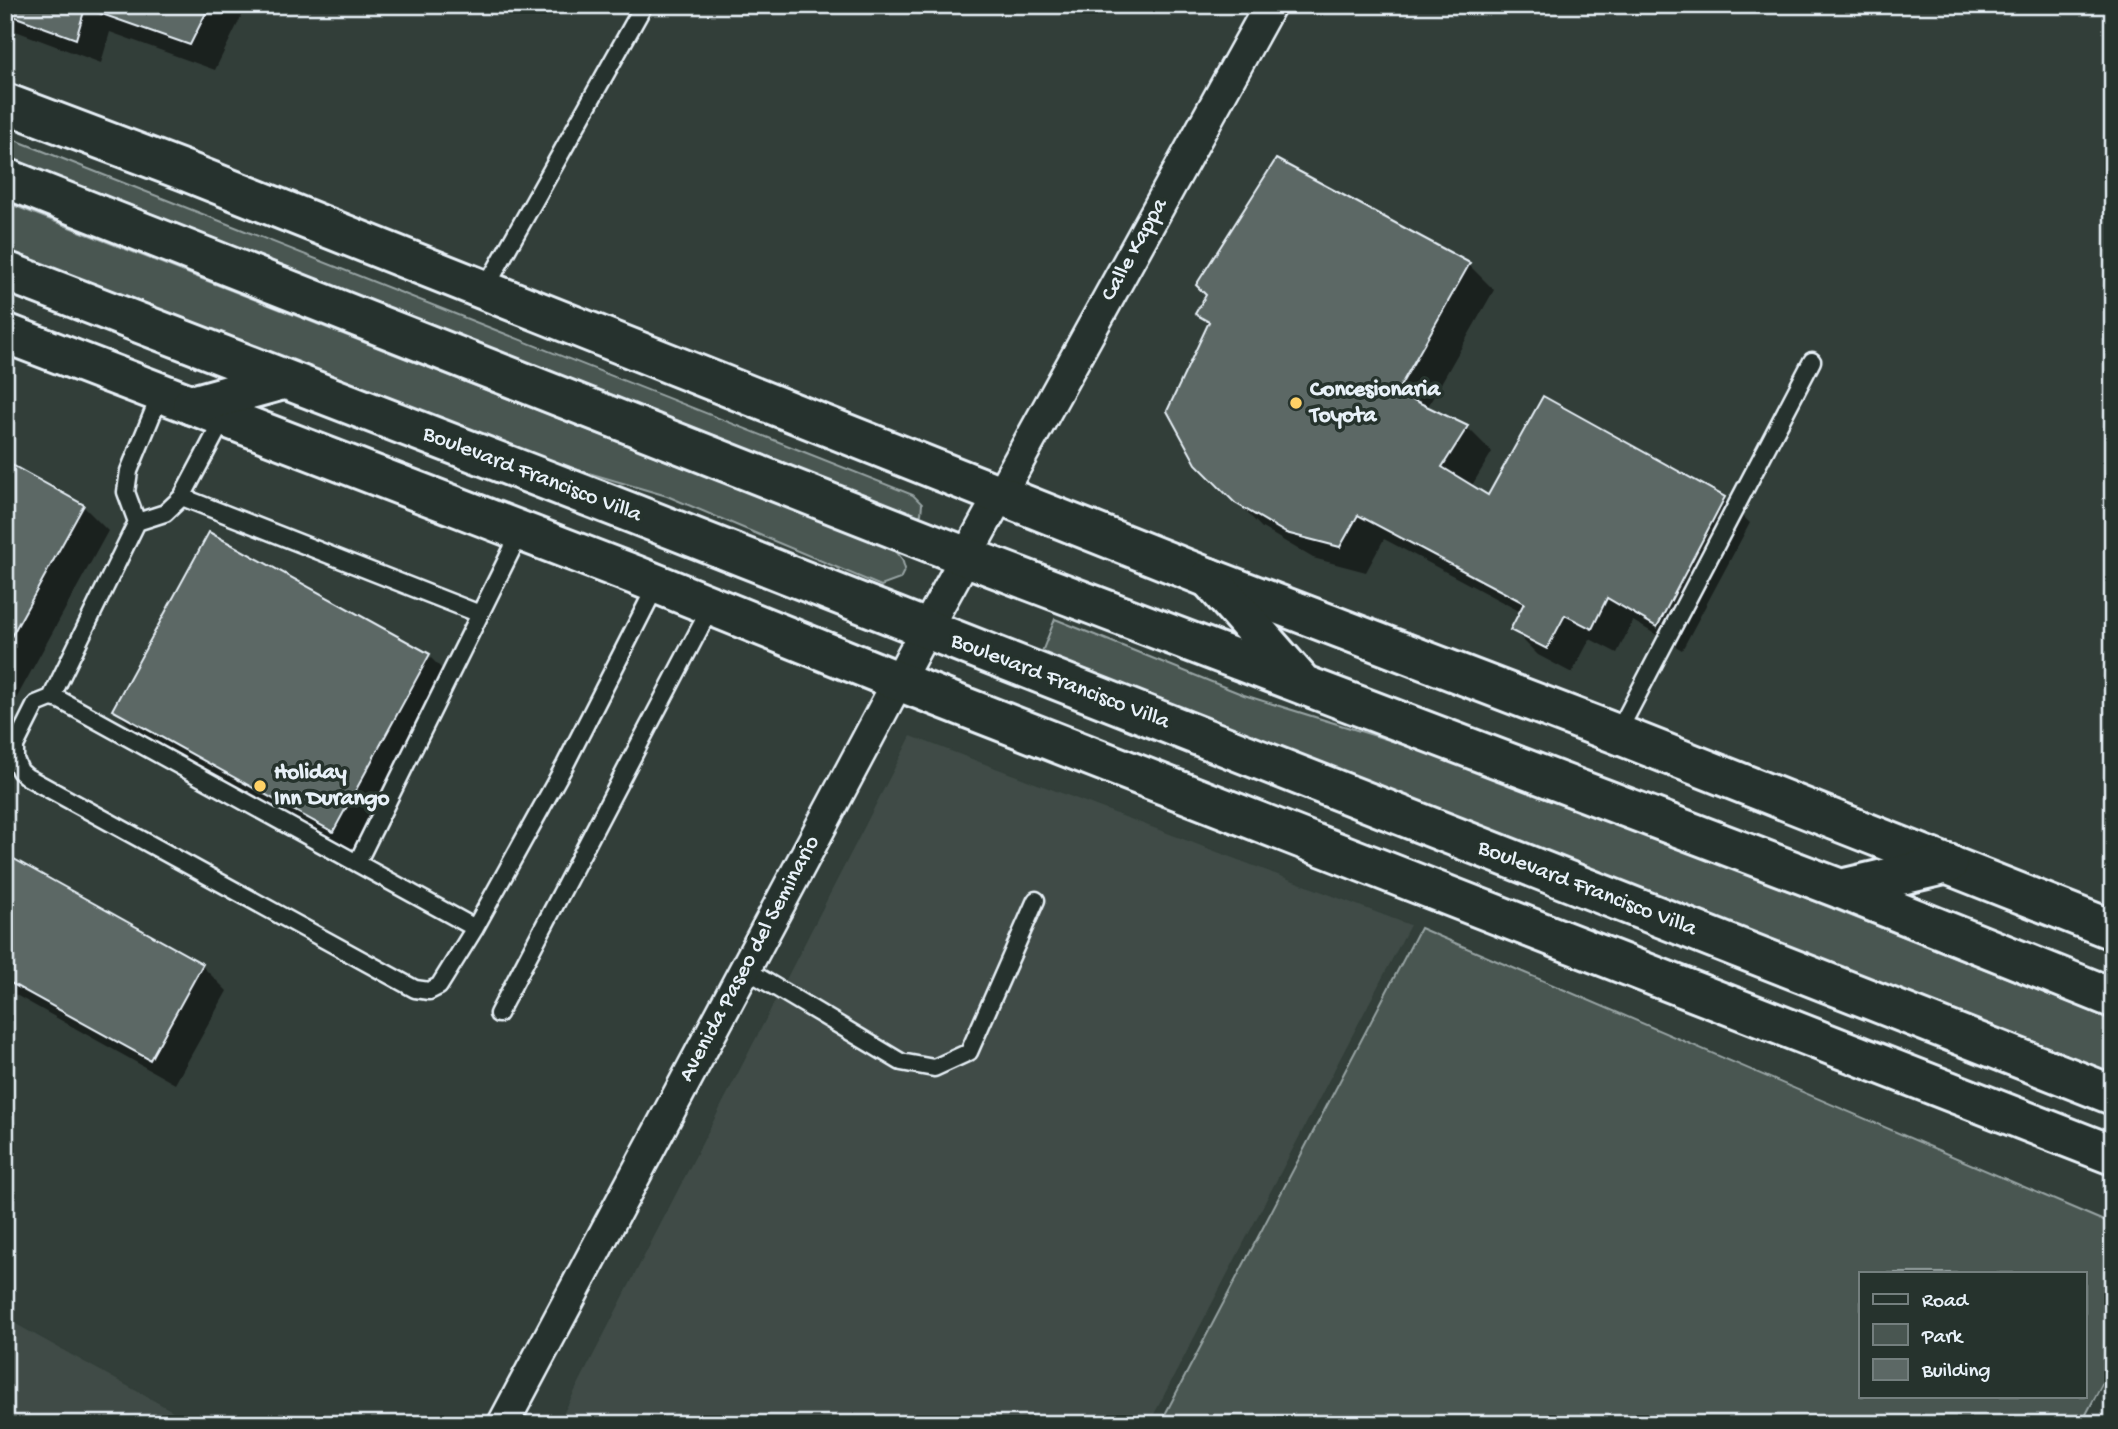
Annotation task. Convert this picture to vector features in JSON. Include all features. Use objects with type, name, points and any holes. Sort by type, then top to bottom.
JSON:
[{"type":"main road","points":[[5,103],[185,171],[483,292],[1209,578],[1617,734],[2113,930]]},
{"type":"main road","points":[[5,178],[967,557],[1841,889],[2113,998]]},
{"type":"main road","name":"Boulevard Francisco Villa","points":[[5,271],[2113,1095]]},
{"type":"main road","points":[[5,333],[657,583],[898,681],[2113,1154]]},
{"type":"main road","points":[[192,405],[283,380]]},
{"type":"main road","points":[[1209,578],[1303,684]]},
{"type":"main road","points":[[1841,889],[1948,864]]},
{"type":"street","name":"Calle Kappa","points":[[1000,495],[1270,5]]},
{"type":"street","name":"Avenida Paseo del Seminario","points":[[503,1424],[898,681],[1000,495]]},
{"type":"lane","points":[[483,292],[644,5]]},
{"type":"lane","points":[[1617,734],[1812,361]]},
{"type":"lane","points":[[51,698],[137,522],[165,513],[182,497],[192,405]]},
{"type":"lane","points":[[137,522],[126,492],[129,471],[192,405]]},
{"type":"lane","points":[[182,497],[480,614]]},
{"type":"lane","points":[[357,863],[521,531]]},
{"type":"lane","points":[[475,928],[61,700],[51,698],[36,704],[15,746],[15,759],[20,771],[27,777],[415,989],[429,991],[439,986],[475,928],[565,765],[657,583]]},
{"type":"lane","points":[[498,1014],[712,606]]},
{"type":"lane","points":[[745,969],[901,1062],[934,1068],[969,1052],[1037,900]]},
{"type":"shaded area","points":[[911,736],[1410,925],[1149,1424],[558,1424]]},
{"type":"shaded area","points":[[5,1318],[196,1424],[5,1424]]},
{"type":"green space","points":[[5,136],[913,495],[922,504],[921,514],[916,519],[5,165]]},
{"type":"green space","points":[[5,202],[895,550],[905,569],[900,579],[881,586],[667,496],[408,420],[5,261]]},
{"type":"green space","points":[[1055,619],[1244,695],[1476,767],[2113,1020],[2113,1076],[1040,657]]},
{"type":"green space","points":[[1420,928],[2113,1225],[2113,1363],[2081,1424],[1160,1424]]},
{"type":"building","points":[[5,5],[210,5],[190,45],[85,8],[76,39],[5,13]]},
{"type":"building","name":"Concesionaria Toyota","points":[[1276,159],[1470,263],[1397,392],[1468,426],[1442,467],[1488,495],[1543,396],[1725,497],[1657,627],[1607,598],[1592,629],[1565,615],[1547,649],[1510,630],[1524,603],[1358,515],[1340,547],[1286,533],[1235,503],[1196,464],[1167,411],[1209,322],[1195,314],[1206,295],[1196,285]]},
{"type":"building","points":[[5,461],[84,505],[5,648]]},
{"type":"building","points":[[209,532],[430,654],[333,832],[112,710]]},
{"type":"building","points":[[5,854],[203,964],[150,1060],[5,980]]},
{"type":"place","name":"Concesionaria Toyota","points":[[1296,403]]},
{"type":"place","name":"Holiday Inn Durango","points":[[260,786]]}]
